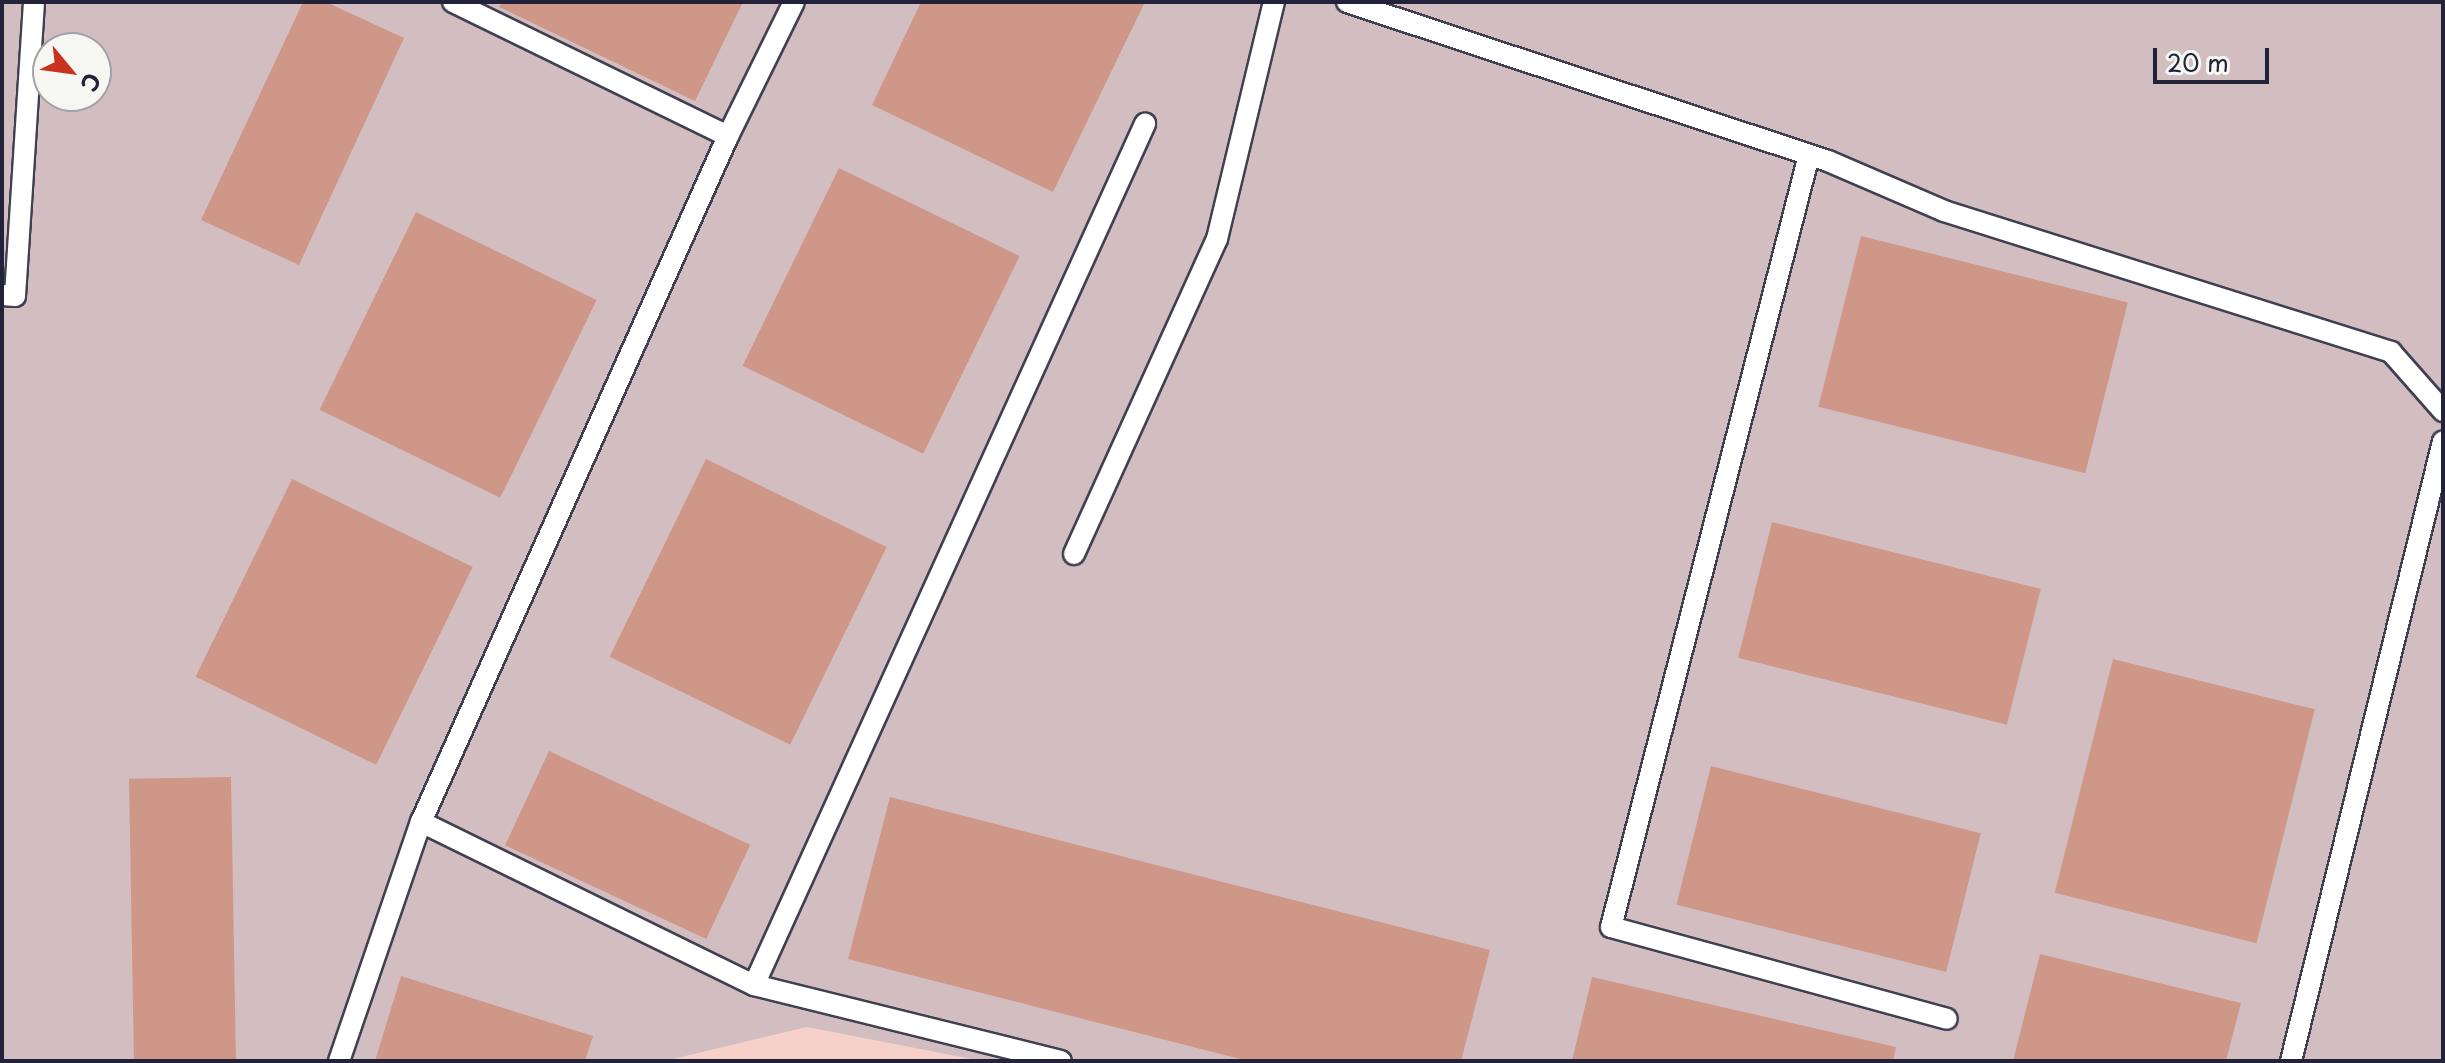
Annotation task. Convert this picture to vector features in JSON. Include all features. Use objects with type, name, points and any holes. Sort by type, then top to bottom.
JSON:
[{"type":"lane","points":[[2,295],[15,296],[34,2]]},
{"type":"lane","points":[[453,2],[728,136]]},
{"type":"lane","points":[[339,1061],[421,822],[728,136],[794,2]]},
{"type":"lane","points":[[1074,554],[1217,239],[1274,2]]},
{"type":"lane","points":[[1347,2],[1809,155],[1944,211],[2391,352],[2443,411]]},
{"type":"lane","points":[[754,985],[1145,124]]},
{"type":"lane","points":[[1809,155],[1611,927],[1947,1019]]},
{"type":"lane","points":[[2291,1061],[2443,441]]},
{"type":"lane","points":[[421,822],[754,985],[1061,1061]]},
{"type":"shaded area","points":[[2,2],[2443,2],[2443,1061],[981,1061],[807,1027],[665,1061],[2,1061]]},
{"type":"shaded area","points":[[807,1027],[981,1061],[665,1061]]},
{"type":"building","points":[[303,2],[326,2],[404,38],[299,265],[201,220]]},
{"type":"building","points":[[502,2],[743,2],[695,101],[499,7]]},
{"type":"building","points":[[921,2],[1145,2],[1053,192],[872,105]]},
{"type":"building","points":[[839,168],[1020,256],[923,454],[743,366]]},
{"type":"building","points":[[416,212],[597,300],[500,498],[320,410]]},
{"type":"building","points":[[1861,236],[2128,303],[2085,473],[1818,407]]},
{"type":"building","points":[[706,459],[887,547],[790,745],[610,657]]},
{"type":"building","points":[[292,479],[473,567],[376,765],[196,677]]},
{"type":"building","points":[[1772,522],[2041,589],[2007,725],[1738,658]]},
{"type":"building","points":[[2113,659],[2315,709],[2257,943],[2055,893]]},
{"type":"building","points":[[549,751],[750,845],[706,939],[505,845]]},
{"type":"building","points":[[1711,766],[1981,833],[1946,972],[1676,905]]},
{"type":"building","points":[[231,777],[236,1061],[134,1061],[129,779]]},
{"type":"building","points":[[890,797],[1490,950],[1461,1061],[1248,1061],[848,959]]},
{"type":"building","points":[[2040,954],[2241,1003],[2226,1061],[2013,1061]]},
{"type":"building","points":[[401,976],[593,1036],[585,1061],[375,1061]]},
{"type":"building","points":[[1592,977],[1896,1047],[1893,1061],[1572,1061]]}]
